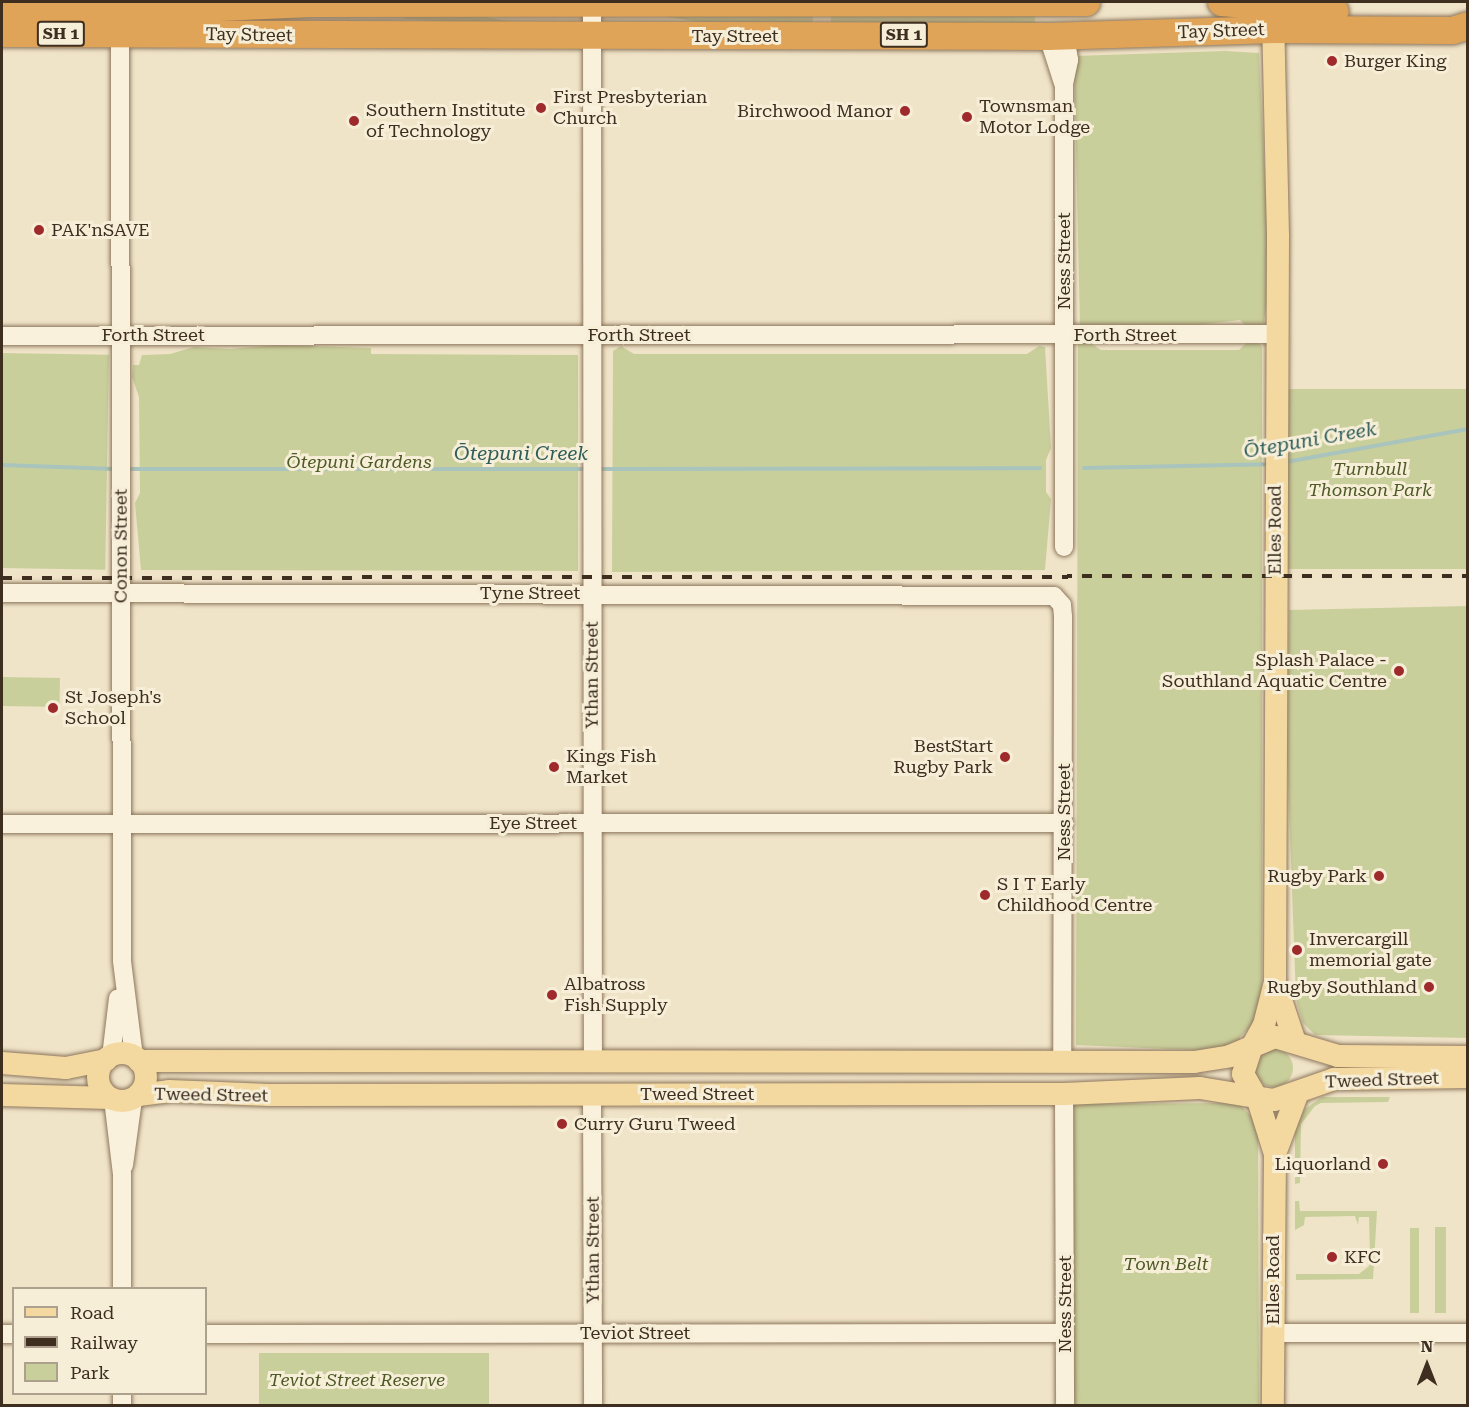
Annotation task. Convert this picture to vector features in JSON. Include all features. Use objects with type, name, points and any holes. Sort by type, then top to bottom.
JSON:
[{"type":"highway","name":"Tay Street","points":[[2,33],[120,16],[408,3],[453,3],[535,20],[822,2],[1084,2]]},
{"type":"highway","points":[[822,2],[822,35]]},
{"type":"highway","points":[[1027,2],[1054,18],[1056,35]]},
{"type":"highway","points":[[1062,2],[1076,21],[1096,35]]},
{"type":"highway","name":"Tay Street","points":[[1221,2],[1273,12],[1452,30],[1467,25]]},
{"type":"highway","points":[[408,3],[401,6],[399,17],[412,35]]},
{"type":"highway","name":"Tay Street","points":[[2,10],[412,35],[592,16],[743,35],[1096,35],[1273,12],[1453,13],[1467,16]]},
{"type":"main road","name":"Elles Road","points":[[1253,1044],[1264,1025],[1275,982],[1274,452],[1277,334],[1273,12]]},
{"type":"main road","name":"Elles Road","points":[[1275,982],[1298,1044]]},
{"type":"main road","name":"Tweed Street","points":[[137,1059],[566,1063],[1207,1061],[1275,1037],[1351,1057],[1467,1057]]},
{"type":"main road","points":[[1253,1044],[1245,1057],[1243,1074],[1256,1096]]},
{"type":"main road","name":"Tweed Street","points":[[1298,1044],[1306,1068],[1298,1091]]},
{"type":"main road","points":[[108,1058],[99,1080],[124,1098]]},
{"type":"main road","points":[[2,1063],[66,1068],[108,1058],[137,1059]]},
{"type":"main road","name":"Conon Street","points":[[124,1098],[146,1078],[137,1059]]},
{"type":"main road","points":[[1062,1062],[1062,1078],[1086,1093]]},
{"type":"main road","points":[[566,1063],[585,1081],[592,1094]]},
{"type":"main road","points":[[593,1063],[603,1079],[621,1095]]},
{"type":"main road","name":"Tweed Street","points":[[2,1095],[124,1098],[169,1091],[269,1095],[1064,1094],[1200,1088],[1274,1100],[1335,1078],[1467,1077]]},
{"type":"main road","name":"Elles Road","points":[[1275,1154],[1298,1091]]},
{"type":"main road","name":"Elles Road","points":[[1256,1096],[1275,1154],[1273,1406]]},
{"type":"street","name":"Conon Street","points":[[120,16],[122,961],[137,1059]]},
{"type":"street","name":"Ythan Street","points":[[592,16],[593,1063]]},
{"type":"street","name":"Ness Street","points":[[1056,35],[1069,60],[1064,84],[1064,547]]},
{"type":"street","name":"Forth Street","points":[[2,336],[1277,334]]},
{"type":"street","name":"Tyne Street","points":[[2,593],[1043,594],[1058,599]]},
{"type":"street","name":"Ness Street","points":[[1058,599],[1063,617],[1062,1062]]},
{"type":"street","name":"Eye Street","points":[[2,824],[1064,822]]},
{"type":"street","points":[[108,1058],[122,961]]},
{"type":"street","name":"Ythan Street","points":[[592,1094],[593,1406]]},
{"type":"street","name":"Ness Street","points":[[1064,1094],[1065,1406]]},
{"type":"street","points":[[122,1287],[124,1098]]},
{"type":"street","name":"Teviot Street","points":[[207,1334],[1065,1333]]},
{"type":"street","points":[[1273,1333],[1467,1333]]},
{"type":"green space","points":[[465,13],[540,27],[404,19],[404,15]]},
{"type":"green space","points":[[643,13],[812,15],[813,18],[812,24],[736,28]]},
{"type":"green space","points":[[831,15],[1029,15],[1035,16],[1035,28],[831,23]]},
{"type":"green space","points":[[1225,51],[1259,53],[1270,284],[1263,326],[1247,328],[1240,320],[1190,326],[1080,327],[1074,56]]},
{"type":"green space","points":[[1086,340],[1101,350],[1239,350],[1247,342],[1258,342],[1262,347],[1262,998],[1255,1023],[1240,1037],[1239,1046],[1215,1051],[1076,1045],[1078,344]]},
{"type":"green space","name":"Ōtepuni Gardens","points":[[277,345],[371,348],[371,354],[578,355],[578,571],[141,570],[135,503],[140,493],[139,397],[132,377],[133,365],[139,365],[142,355],[170,354],[194,347],[230,349]]},
{"type":"green space","points":[[621,346],[634,354],[1027,354],[1039,346],[1045,347],[1051,448],[1046,460],[1046,492],[1051,499],[1045,570],[612,572],[613,351]]},
{"type":"green space","points":[[2,353],[109,355],[105,570],[2,568]]},
{"type":"green space","name":"Turnbull Thomson Park","points":[[1280,389],[1467,389],[1467,569],[1280,569]]},
{"type":"green space","name":"Rugby Park","points":[[1467,606],[1467,1038],[1315,1035],[1303,1023],[1296,999],[1287,753],[1289,610]]},
{"type":"green space","points":[[2,677],[60,678],[59,707],[2,706]]},
{"type":"green space","points":[[1274,1049],[1287,1055],[1293,1068],[1287,1081],[1274,1087],[1261,1081],[1255,1068],[1261,1055]]},
{"type":"green space","points":[[1322,1097],[1390,1097],[1388,1102],[1321,1103],[1315,1106],[1301,1124],[1300,1183],[1295,1184],[1295,1127],[1305,1109]]},
{"type":"green space","name":"Town Belt","points":[[1238,1103],[1258,1123],[1259,1405],[1074,1406],[1074,1104]]},
{"type":"green space","points":[[1295,1201],[1299,1201],[1300,1211],[1377,1211],[1373,1279],[1296,1280],[1296,1274],[1359,1274],[1369,1266],[1370,1257],[1369,1217],[1359,1217],[1358,1225],[1355,1216],[1305,1217],[1304,1225],[1295,1230]]},
{"type":"green space","points":[[1435,1227],[1446,1227],[1446,1313],[1435,1313]]},
{"type":"green space","points":[[1410,1228],[1419,1228],[1419,1313],[1410,1313]]},
{"type":"green space","name":"Teviot Street Reserve","points":[[259,1353],[489,1353],[489,1405],[259,1405]]},
{"type":"waterway","name":"Ōtepuni Creek","points":[[1286,462],[1468,429]]},
{"type":"waterway","name":"Ōtepuni Creek","points":[[1084,468],[1269,464]]},
{"type":"waterway","name":"Ōtepuni Creek","points":[[2,465],[115,469]]},
{"type":"waterway","name":"Ōtepuni Creek","points":[[597,469],[1040,468]]},
{"type":"waterway","name":"Ōtepuni Creek","points":[[126,469],[586,469]]},
{"type":"railway","points":[[2,578],[1468,576]]},
{"type":"place","name":"Burger King","points":[[1332,61]]},
{"type":"place","name":"First Presbyterian Church","points":[[541,108]]},
{"type":"place","name":"Birchwood Manor","points":[[905,111]]},
{"type":"place","name":"Townsman Motor Lodge","points":[[967,117]]},
{"type":"place","name":"Southern Institute of Technology","points":[[354,121]]},
{"type":"place","name":"PAK'nSAVE","points":[[39,230]]},
{"type":"place","name":"Splash Palace - Southland Aquatic Centre","points":[[1399,671]]},
{"type":"place","name":"St Joseph's School","points":[[53,708]]},
{"type":"place","name":"BestStart Rugby Park","points":[[1005,757]]},
{"type":"place","name":"Kings Fish Market","points":[[554,767]]},
{"type":"place","name":"Rugby Park","points":[[1379,876]]},
{"type":"place","name":"S I T Early Childhood Centre","points":[[985,895]]},
{"type":"place","name":"Invercargill memorial gate","points":[[1297,950]]},
{"type":"place","name":"Rugby Southland","points":[[1429,987]]},
{"type":"place","name":"Albatross Fish Supply","points":[[552,995]]},
{"type":"place","name":"Curry Guru Tweed","points":[[562,1124]]},
{"type":"place","name":"Liquorland","points":[[1383,1164]]},
{"type":"place","name":"KFC","points":[[1332,1257]]}]
